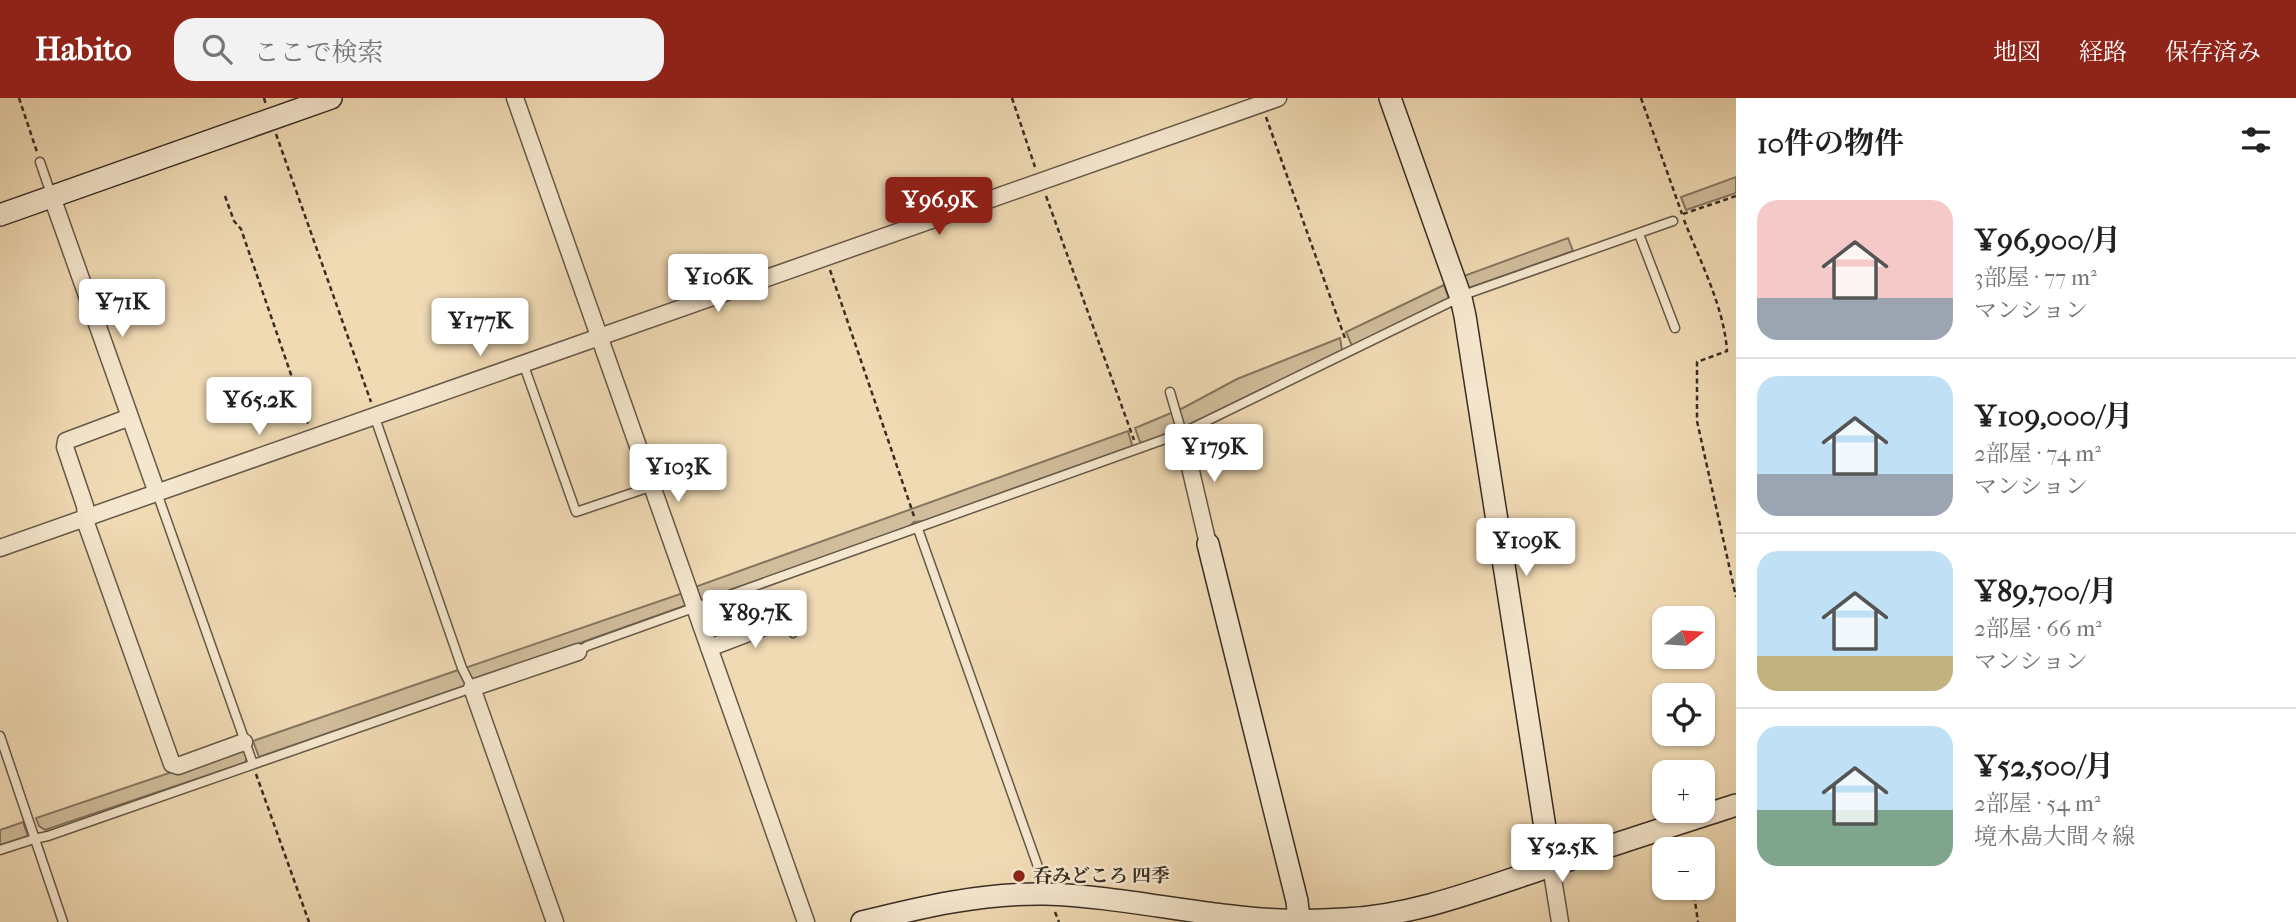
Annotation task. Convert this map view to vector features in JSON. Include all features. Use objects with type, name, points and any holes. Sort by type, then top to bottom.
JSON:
[{"type":"street","points":[[0,215],[331,98]]},
{"type":"street","points":[[514,98],[806,922]]},
{"type":"street","points":[[0,548],[1260,101],[1278,98]]},
{"type":"street","points":[[1390,98],[1461,298],[1560,922]]},
{"type":"street","points":[[52,197],[157,493]]},
{"type":"street","points":[[130,417],[66,441],[65,447],[85,506],[86,517],[172,764],[178,766],[244,742]]},
{"type":"street","points":[[1182,433],[1297,901],[1299,921]]},
{"type":"street","points":[[709,648],[788,619]]},
{"type":"street","points":[[555,922],[472,688],[578,652]]},
{"type":"street","points":[[862,922],[953,901],[1044,894],[1136,902],[1251,918],[1299,921],[1356,918],[1429,905],[1736,805]]},
{"type":"lane","points":[[40,162],[52,197]]},
{"type":"lane","points":[[578,652],[587,646],[1182,433],[1469,293],[1673,221]]},
{"type":"lane","points":[[1639,234],[1675,328]]},
{"type":"lane","points":[[523,363],[576,512],[653,486]]},
{"type":"lane","points":[[1170,393],[1182,433]]},
{"type":"lane","points":[[0,850],[48,836],[472,688],[461,668],[374,415]]},
{"type":"lane","points":[[157,493],[253,764]]},
{"type":"lane","points":[[918,528],[1042,878],[1044,894]]},
{"type":"lane","points":[[0,736],[63,922]]},
{"type":"path","points":[[19,98],[40,162]]},
{"type":"path","points":[[1012,98],[1137,450]]},
{"type":"path","points":[[1641,98],[1722,320],[1727,342],[1727,351],[1698,362],[1697,421],[1736,597]]},
{"type":"path","points":[[1260,101],[1349,351]]},
{"type":"path","points":[[271,119],[374,415]]},
{"type":"path","points":[[225,196],[234,221],[240,229],[313,437]]},
{"type":"path","points":[[1682,215],[1736,196]]},
{"type":"path","points":[[826,257],[918,528]]},
{"type":"path","points":[[253,764],[309,922]]},
{"type":"path","points":[[1695,900],[1698,922]]},
{"type":"shaded area","points":[[1736,177],[1736,193],[1686,210],[1681,197]]},
{"type":"shaded area","points":[[1568,238],[1573,251],[1466,289],[1461,277]]},
{"type":"shaded area","points":[[1444,285],[1449,299],[1352,346],[1346,332]]},
{"type":"shaded area","points":[[1340,338],[1342,350],[1174,432],[1145,443],[1140,442],[1135,428],[1183,408],[1237,379]]},
{"type":"shaded area","points":[[1128,431],[1132,445],[1130,449],[924,521],[914,522],[909,527],[700,602],[695,587]]},
{"type":"shaded area","points":[[683,593],[687,605],[473,681],[465,668]]},
{"type":"shaded area","points":[[458,670],[467,685],[259,757],[253,741]]},
{"type":"shaded area","points":[[243,748],[247,759],[244,763],[45,830],[39,826],[36,818]]},
{"type":"shaded area","points":[[23,822],[28,836],[0,845],[0,830]]},
{"type":"place","name":"呑みどころ 四季","points":[[1019,876]]}]
